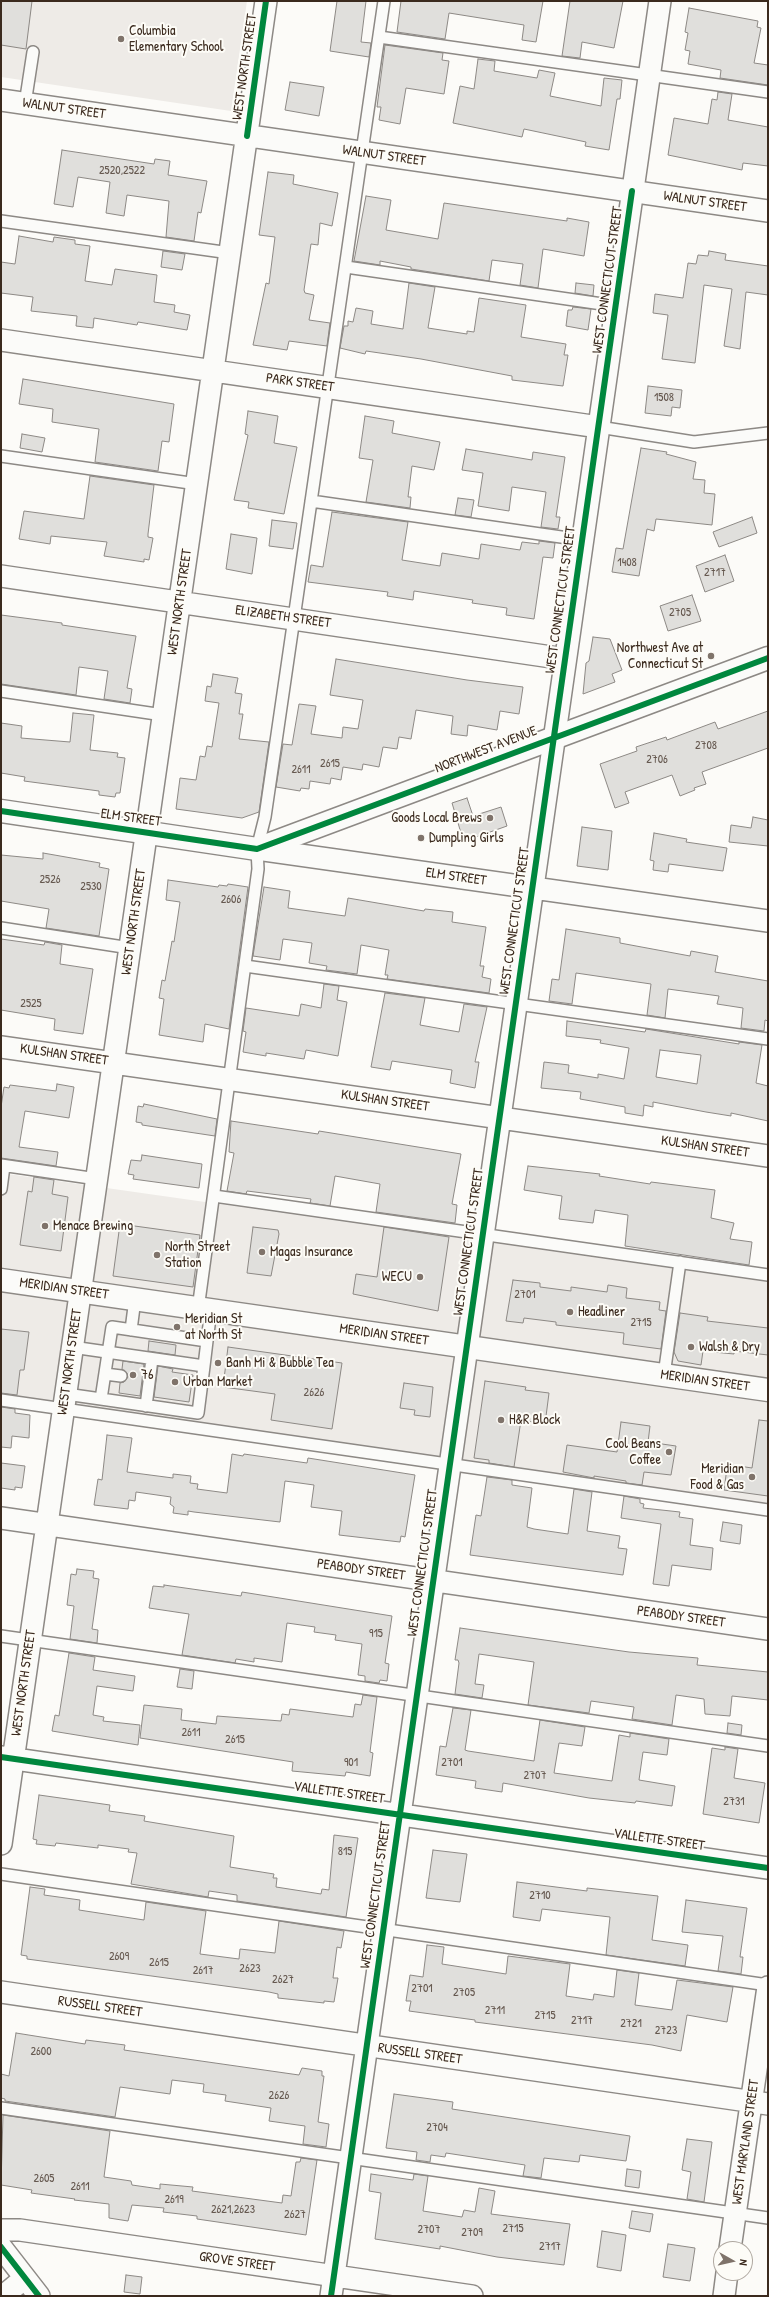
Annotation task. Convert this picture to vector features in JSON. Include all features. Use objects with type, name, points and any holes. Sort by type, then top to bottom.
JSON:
[{"type":"street","name":"WEST NORTH STREET","points":[[1,1844],[7,1757],[30,1640],[266,1]]},
{"type":"street","name":"WEST CONNECTICUT STREET","points":[[332,2286],[660,1]]},
{"type":"street","name":"WALNUT STREET","points":[[1,100],[768,211]]},
{"type":"street","name":"PARK STREET","points":[[1,340],[599,427]]},
{"type":"street","name":"ELIZABETH STREET","points":[[1,576],[565,659]]},
{"type":"street","name":"NORTHWEST AVENUE","points":[[258,849],[768,658]]},
{"type":"street","name":"ELM STREET","points":[[1,811],[768,921]]},
{"type":"street","name":"KULSHAN STREET","points":[[1,1046],[768,1156]]},
{"type":"street","name":"MERIDIAN STREET","points":[[1,1280],[768,1390]]},
{"type":"street","name":"PEABODY STREET","points":[[1,1518],[768,1629]]},
{"type":"street","name":"VALLETTE STREET","points":[[7,1757],[768,1868]]},
{"type":"street","name":"WEST MARYLAND STREET","points":[[731,2241],[760,2103],[768,1986]]},
{"type":"street","name":"RUSSELL STREET","points":[[1,1992],[760,2103]]},
{"type":"street","name":"GROVE STREET","points":[[1,2230],[20,2230],[332,2286],[472,2296]]},
{"type":"street","points":[[1,2247],[39,2296]]},
{"type":"street","points":[[3,2296],[25,2278]]},
{"type":"street","points":[[724,2296],[726,2281]]},
{"type":"lane","points":[[1,1400],[65,1401],[102,1399],[198,1413],[207,1341],[205,1309],[214,1196],[258,868],[258,849],[265,817],[384,1]]},
{"type":"lane","points":[[379,36],[768,92]]},
{"type":"lane","points":[[25,104],[33,52]]},
{"type":"lane","points":[[1,221],[230,253]]},
{"type":"lane","points":[[346,267],[616,306]]},
{"type":"lane","points":[[599,427],[694,442],[768,433]]},
{"type":"lane","points":[[1,456],[197,484]]},
{"type":"lane","points":[[311,501],[582,540]]},
{"type":"lane","points":[[1,691],[163,715]]},
{"type":"lane","points":[[1,928],[130,948]]},
{"type":"lane","points":[[245,966],[768,1039]]},
{"type":"lane","points":[[1,1189],[3,1166],[97,1179]]},
{"type":"lane","points":[[214,1196],[768,1275]]},
{"type":"lane","points":[[664,1375],[680,1262]]},
{"type":"lane","points":[[131,1330],[136,1299]]},
{"type":"lane","points":[[102,1399],[112,1327],[207,1341]]},
{"type":"lane","points":[[72,1347],[204,1366]]},
{"type":"lane","points":[[146,1406],[147,1379],[152,1359]]},
{"type":"lane","points":[[105,1374],[121,1376]]},
{"type":"lane","points":[[65,1401],[449,1464],[768,1510]]},
{"type":"lane","points":[[1,1636],[416,1694],[768,1746]]},
{"type":"lane","points":[[1,1874],[768,1986]]},
{"type":"lane","points":[[1,2108],[768,2218]]},
{"type":"shaded area","name":"Columbia Elementary School","points":[[1,1],[247,1],[231,111],[1,77]]},
{"type":"shaded area","points":[[1,1173],[768,1282],[768,1505],[1,1397]]},
{"type":"building","points":[[1,1],[32,1],[26,49],[1,45]]},
{"type":"building","points":[[337,1],[366,1],[361,42],[371,43],[369,57],[330,51]]},
{"type":"building","points":[[401,1],[543,1],[536,42],[522,40],[524,25],[449,13],[445,39],[397,32]]},
{"type":"building","points":[[570,1],[623,1],[614,48],[582,42],[580,58],[562,56]]},
{"type":"building","points":[[689,8],[758,21],[757,27],[761,28],[754,63],[768,65],[768,85],[720,78],[721,70],[688,64],[690,51],[685,50],[688,33],[685,32]]},
{"type":"building","points":[[385,45],[443,53],[442,60],[449,61],[444,94],[406,88],[400,124],[379,120],[381,107],[377,107]]},
{"type":"building","points":[[478,59],[495,61],[494,71],[537,78],[539,70],[555,73],[550,96],[601,106],[604,78],[622,80],[620,99],[617,99],[609,150],[585,146],[586,142],[524,129],[522,137],[453,123],[460,86],[474,89]]},
{"type":"building","points":[[290,82],[324,87],[319,116],[285,110]]},
{"type":"building","points":[[718,92],[732,94],[728,120],[768,127],[768,166],[743,163],[742,170],[668,155],[674,118],[708,124],[712,99],[717,100]]},
{"type":"building","points":[[62,150],[154,164],[155,159],[170,161],[168,175],[207,181],[201,213],[198,212],[194,241],[166,237],[169,201],[127,195],[124,216],[106,213],[110,182],[78,177],[73,207],[54,204]]},
{"type":"building","points":[[268,172],[294,175],[293,184],[338,193],[332,226],[320,223],[318,245],[311,244],[304,290],[305,293],[314,295],[309,320],[330,323],[327,346],[289,341],[287,350],[253,345],[266,283],[269,284],[275,237],[259,235]]},
{"type":"building","points":[[366,196],[391,200],[386,230],[438,239],[444,203],[567,221],[567,218],[589,222],[584,256],[543,249],[538,288],[520,285],[523,264],[492,260],[489,281],[411,269],[411,267],[380,261],[380,265],[354,261]]},
{"type":"building","points":[[19,236],[53,242],[54,237],[75,240],[75,244],[90,246],[85,281],[112,285],[115,269],[157,275],[154,302],[175,305],[174,312],[190,315],[187,330],[138,322],[137,325],[94,318],[93,328],[76,326],[77,316],[31,311],[33,297],[1,293],[1,262],[15,264]]},
{"type":"building","points":[[163,251],[185,254],[182,270],[161,267]]},
{"type":"building","points":[[709,251],[726,254],[725,260],[768,266],[768,295],[746,292],[740,349],[724,346],[732,289],[704,285],[695,363],[662,359],[668,315],[653,313],[655,294],[683,298],[688,263],[696,264],[698,255],[708,256]]},
{"type":"building","points":[[409,283],[435,287],[428,328],[467,334],[467,331],[474,332],[479,298],[526,305],[521,337],[566,344],[564,355],[568,355],[563,386],[512,380],[512,376],[421,359],[366,351],[365,354],[340,348],[344,326],[348,326],[348,321],[353,322],[356,308],[373,311],[371,324],[403,329]]},
{"type":"building","points":[[576,283],[594,285],[593,296],[575,293]]},
{"type":"building","points":[[573,307],[591,309],[588,330],[566,326],[568,310],[572,310]]},
{"type":"building","points":[[23,379],[174,404],[169,442],[162,441],[158,471],[95,462],[99,429],[52,422],[53,409],[19,404]]},
{"type":"building","points":[[648,386],[682,390],[680,408],[672,407],[671,416],[645,413]]},
{"type":"building","points":[[248,411],[278,416],[274,443],[297,447],[284,514],[248,508],[249,502],[234,500],[248,435],[245,434]]},
{"type":"building","points":[[365,416],[394,421],[392,433],[440,442],[434,470],[412,466],[408,497],[411,497],[410,508],[366,502],[373,460],[359,458]]},
{"type":"building","points":[[22,434],[45,438],[42,452],[20,448]]},
{"type":"building","points":[[641,448],[667,452],[666,454],[696,462],[693,479],[705,480],[704,493],[715,494],[712,525],[656,519],[654,531],[647,529],[639,576],[612,572],[616,548],[623,549]]},
{"type":"building","points":[[466,449],[532,460],[533,452],[565,457],[556,517],[560,517],[558,529],[541,527],[546,492],[512,487],[509,511],[478,506],[483,473],[462,470]]},
{"type":"building","points":[[90,476],[154,485],[148,534],[148,537],[153,538],[149,560],[144,559],[144,562],[104,556],[107,542],[51,536],[50,544],[19,539],[24,511],[84,519]]},
{"type":"building","points":[[458,498],[474,500],[471,517],[455,515]]},
{"type":"building","points":[[332,512],[408,522],[402,560],[440,566],[442,553],[479,559],[481,544],[520,550],[522,542],[539,544],[539,541],[555,543],[553,558],[543,557],[534,619],[506,615],[507,608],[472,603],[473,600],[414,591],[413,600],[387,596],[388,592],[308,582],[311,565],[323,567]]},
{"type":"building","points":[[752,517],[757,533],[719,547],[713,532]]},
{"type":"building","points":[[272,520],[297,523],[293,549],[269,546]]},
{"type":"building","points":[[231,534],[257,538],[252,574],[226,569]]},
{"type":"building","points":[[725,555],[734,581],[705,592],[696,566]]},
{"type":"building","points":[[692,595],[701,621],[668,631],[660,606]]},
{"type":"building","points":[[1,615],[62,623],[62,625],[136,636],[127,688],[132,689],[130,703],[104,699],[108,671],[79,667],[76,695],[1,684]]},
{"type":"building","points":[[593,637],[610,639],[622,670],[612,674],[615,682],[583,694],[586,663],[589,661]]},
{"type":"building","points":[[336,659],[467,680],[523,687],[519,714],[500,711],[497,730],[468,725],[467,736],[451,734],[453,716],[416,710],[411,739],[399,737],[397,749],[383,747],[379,767],[363,764],[362,770],[343,767],[341,780],[331,778],[330,784],[310,781],[309,789],[301,788],[300,791],[276,787],[283,744],[292,745],[299,704],[316,706],[311,734],[342,738],[343,727],[358,729],[363,700],[330,695]]},
{"type":"building","points":[[213,674],[238,678],[235,693],[242,694],[239,714],[243,714],[239,739],[269,742],[259,812],[242,818],[176,809],[180,778],[196,780],[200,756],[205,757],[207,746],[212,747],[219,703],[205,701],[207,686],[211,687]]},
{"type":"building","points":[[768,711],[768,748],[702,772],[706,784],[694,788],[695,790],[680,796],[672,775],[625,792],[629,803],[615,808],[600,764],[637,751],[636,747],[666,737],[667,740],[715,722],[718,729]]},
{"type":"building","points":[[73,713],[94,715],[90,750],[118,753],[117,757],[125,758],[120,793],[116,793],[115,797],[99,795],[99,791],[24,781],[25,777],[1,773],[1,723],[22,726],[21,738],[70,742]]},
{"type":"building","points":[[467,798],[473,816],[501,807],[507,826],[476,837],[461,833],[452,803]]},
{"type":"building","points":[[753,817],[768,820],[768,846],[729,842],[731,825],[751,828]]},
{"type":"building","points":[[582,827],[612,831],[608,870],[577,866]]},
{"type":"building","points":[[654,833],[687,839],[686,842],[727,848],[723,871],[669,864],[668,872],[653,870],[654,861],[650,860]]},
{"type":"building","points":[[43,853],[100,863],[99,867],[109,869],[99,936],[46,928],[49,909],[1,901],[1,855],[43,859]]},
{"type":"building","points":[[168,880],[218,887],[219,885],[227,886],[228,884],[248,887],[229,1029],[205,1024],[203,1042],[159,1035],[164,999],[159,998],[162,980],[165,981],[172,941],[174,942],[180,902],[166,900]]},
{"type":"building","points":[[264,887],[290,891],[288,908],[345,916],[348,898],[424,911],[425,909],[453,912],[452,922],[486,927],[480,966],[484,966],[482,977],[491,979],[489,993],[387,979],[388,975],[385,975],[389,950],[361,945],[357,974],[326,970],[327,966],[309,963],[312,943],[283,939],[280,960],[253,956]]},
{"type":"building","points":[[566,929],[620,938],[620,943],[690,956],[691,951],[718,956],[715,972],[768,981],[768,1021],[765,1020],[764,1031],[741,1028],[743,1008],[717,1004],[719,996],[668,989],[665,1018],[647,1015],[651,984],[576,973],[572,1004],[549,1001],[552,979],[559,980]]},
{"type":"building","points":[[1,939],[44,945],[45,942],[62,945],[60,964],[93,969],[83,1034],[54,1030],[55,1019],[1,1010]]},
{"type":"building","points":[[324,984],[339,986],[337,1000],[347,1002],[338,1056],[306,1050],[304,1059],[266,1053],[266,1056],[243,1052],[246,1032],[243,1031],[246,1008],[299,1016],[301,1004],[321,1008]]},
{"type":"building","points":[[385,993],[425,998],[420,1025],[459,1032],[464,1004],[487,1007],[475,1062],[479,1062],[475,1088],[450,1083],[452,1070],[392,1061],[390,1070],[371,1067]]},
{"type":"building","points":[[567,1021],[645,1032],[646,1029],[739,1044],[739,1042],[762,1045],[756,1083],[768,1086],[768,1121],[731,1113],[731,1116],[653,1102],[653,1107],[644,1105],[643,1116],[625,1113],[625,1107],[580,1099],[581,1092],[541,1088],[544,1062],[569,1065],[568,1073],[598,1078],[598,1074],[624,1079],[629,1048],[600,1043],[601,1040],[566,1036]],"holes":[[[660,1050],[701,1055],[697,1084],[656,1077]]]},
{"type":"building","points":[[57,1084],[74,1087],[69,1118],[25,1111],[19,1147],[58,1152],[56,1166],[1,1158],[1,1107],[4,1087],[9,1088],[10,1085],[56,1091]]},
{"type":"building","points":[[144,1104],[217,1119],[215,1136],[142,1125],[142,1123],[136,1122],[138,1106],[143,1107]]},
{"type":"building","points":[[231,1121],[318,1134],[319,1131],[461,1154],[452,1204],[457,1205],[455,1223],[376,1212],[380,1184],[335,1176],[330,1206],[310,1203],[311,1199],[247,1191],[246,1194],[227,1191],[234,1153],[229,1152]]},
{"type":"building","points":[[142,1155],[202,1164],[199,1188],[133,1179],[134,1175],[128,1174],[131,1160],[141,1161]]},
{"type":"building","points":[[528,1166],[600,1174],[599,1176],[650,1184],[651,1182],[715,1190],[711,1218],[734,1223],[730,1239],[752,1242],[749,1265],[625,1246],[628,1215],[595,1210],[593,1223],[559,1219],[562,1196],[524,1190]]},
{"type":"building","points":[[34,1177],[54,1180],[52,1194],[68,1197],[61,1251],[20,1245],[28,1191],[32,1192]]},
{"type":"building","name":"North Street Station","points":[[120,1224],[200,1235],[193,1287],[113,1276]]},
{"type":"building","points":[[253,1227],[278,1230],[279,1234],[271,1276],[247,1273]]},
{"type":"building","points":[[384,1227],[449,1237],[438,1311],[353,1294],[356,1274],[377,1277]]},
{"type":"building","points":[[513,1280],[540,1283],[540,1287],[571,1291],[571,1287],[607,1292],[608,1285],[627,1288],[626,1298],[660,1302],[659,1310],[666,1311],[661,1349],[623,1344],[624,1333],[556,1325],[556,1322],[524,1318],[523,1323],[506,1321]]},
{"type":"building","points":[[680,1313],[708,1317],[707,1321],[768,1328],[768,1355],[734,1351],[734,1354],[703,1351],[701,1365],[678,1361],[674,1352]]},
{"type":"building","points":[[1,1329],[29,1332],[24,1370],[20,1370],[17,1395],[1,1393]]},
{"type":"building","points":[[149,1341],[176,1345],[175,1355],[148,1351]]},
{"type":"building","points":[[228,1347],[342,1363],[332,1429],[271,1420],[275,1394],[223,1387]]},
{"type":"building","points":[[123,1361],[144,1364],[140,1396],[119,1393],[120,1383],[124,1382],[128,1377],[127,1373],[122,1369]]},
{"type":"building","points":[[158,1366],[173,1369],[172,1372],[193,1375],[189,1402],[154,1397]]},
{"type":"building","points":[[485,1381],[526,1387],[525,1390],[549,1393],[545,1424],[521,1420],[514,1467],[489,1463],[489,1460],[474,1458]]},
{"type":"building","points":[[404,1383],[433,1387],[430,1417],[414,1415],[415,1410],[400,1408]]},
{"type":"building","points":[[1,1407],[15,1409],[15,1413],[30,1415],[29,1438],[12,1436],[11,1448],[1,1447]]},
{"type":"building","points":[[759,1420],[768,1421],[768,1496],[724,1490],[727,1468],[732,1469],[732,1465],[752,1468]]},
{"type":"building","points":[[621,1422],[650,1426],[648,1442],[676,1446],[671,1475],[644,1472],[642,1485],[626,1483],[626,1481],[594,1476],[594,1478],[563,1472],[567,1445],[617,1452]]},
{"type":"building","points":[[107,1435],[132,1438],[127,1472],[173,1478],[173,1474],[191,1476],[190,1483],[198,1484],[197,1489],[227,1493],[232,1454],[243,1456],[244,1454],[307,1463],[308,1458],[415,1475],[405,1537],[401,1536],[400,1542],[339,1535],[342,1511],[311,1507],[314,1485],[285,1481],[280,1522],[188,1511],[188,1515],[173,1513],[174,1507],[170,1504],[171,1497],[136,1492],[135,1501],[129,1500],[128,1509],[94,1505],[98,1479],[102,1480]]},
{"type":"building","points":[[1,1463],[25,1466],[22,1488],[15,1487],[15,1490],[1,1488]]},
{"type":"building","points":[[487,1477],[512,1480],[512,1485],[532,1488],[527,1527],[568,1534],[574,1489],[592,1492],[587,1531],[620,1536],[618,1548],[627,1549],[623,1575],[470,1555],[476,1515],[481,1516]]},
{"type":"building","points":[[624,1496],[640,1499],[640,1503],[644,1504],[643,1508],[680,1512],[679,1517],[693,1519],[690,1545],[713,1548],[711,1570],[672,1565],[669,1586],[653,1584],[661,1524],[621,1518]]},
{"type":"building","points":[[723,1522],[742,1525],[740,1544],[720,1541]]},
{"type":"building","points":[[77,1569],[94,1571],[93,1578],[99,1579],[92,1629],[98,1630],[97,1643],[70,1639],[74,1606],[67,1605],[71,1574],[76,1575]]},
{"type":"building","points":[[164,1585],[241,1596],[242,1592],[392,1616],[385,1663],[389,1664],[387,1681],[380,1680],[379,1683],[365,1681],[365,1676],[358,1675],[362,1644],[335,1640],[336,1635],[314,1632],[315,1627],[287,1623],[282,1662],[254,1658],[254,1662],[236,1659],[235,1663],[182,1655],[189,1614],[149,1608],[153,1586],[164,1587]]},
{"type":"building","points":[[460,1628],[629,1652],[698,1658],[697,1665],[768,1672],[768,1700],[732,1696],[730,1716],[705,1714],[704,1699],[676,1695],[672,1725],[632,1719],[634,1707],[591,1701],[589,1713],[528,1705],[534,1662],[479,1654],[475,1684],[484,1685],[482,1698],[455,1694],[459,1663],[458,1660],[455,1660]]},
{"type":"building","points":[[69,1653],[95,1657],[93,1670],[135,1676],[133,1691],[97,1686],[93,1715],[104,1717],[103,1721],[140,1725],[138,1745],[52,1731],[55,1715],[59,1716]]},
{"type":"building","points":[[180,1669],[194,1671],[192,1689],[177,1687]]},
{"type":"building","points":[[363,1695],[377,1697],[370,1752],[373,1753],[370,1776],[346,1772],[345,1776],[292,1771],[293,1762],[140,1738],[144,1705],[182,1709],[181,1720],[216,1724],[217,1716],[281,1721],[282,1714],[289,1715],[290,1709],[353,1717],[355,1704],[361,1705]]},
{"type":"building","points":[[453,1708],[471,1710],[465,1750],[534,1761],[540,1720],[585,1727],[582,1746],[559,1743],[554,1773],[612,1781],[619,1735],[630,1737],[630,1733],[669,1739],[667,1755],[643,1752],[639,1780],[675,1786],[672,1806],[636,1801],[635,1803],[589,1798],[503,1783],[502,1792],[475,1788],[476,1781],[436,1775],[440,1746],[446,1747]]},
{"type":"building","points":[[728,1723],[742,1725],[741,1735],[727,1733]]},
{"type":"building","points":[[725,1747],[738,1749],[734,1778],[765,1783],[759,1823],[703,1814],[712,1748],[725,1750]]},
{"type":"building","points":[[39,1795],[110,1805],[109,1811],[145,1816],[144,1821],[234,1836],[230,1867],[274,1874],[273,1878],[277,1878],[276,1887],[321,1894],[322,1889],[329,1890],[334,1835],[358,1838],[346,1917],[237,1901],[237,1895],[209,1891],[208,1897],[131,1884],[137,1853],[128,1852],[129,1849],[98,1845],[98,1848],[56,1843],[55,1846],[36,1844],[37,1840],[33,1839]]},
{"type":"building","points":[[433,1850],[467,1854],[460,1902],[426,1898]]},
{"type":"building","points":[[517,1882],[587,1891],[587,1888],[658,1896],[652,1940],[688,1945],[685,1966],[606,1955],[610,1917],[542,1909],[540,1921],[513,1917]]},
{"type":"building","points":[[30,1887],[45,1889],[44,1895],[80,1900],[79,1910],[144,1920],[146,1902],[206,1911],[200,1954],[239,1959],[240,1949],[275,1953],[279,1921],[344,1931],[341,1948],[337,1947],[333,1978],[338,1978],[334,2002],[324,2001],[324,2003],[278,1998],[278,1994],[269,1992],[27,1959],[27,1956],[21,1955]]},
{"type":"building","points":[[686,1900],[747,1908],[740,1957],[743,1957],[741,1974],[718,1971],[723,1936],[682,1932]]},
{"type":"building","points":[[427,1945],[444,1947],[442,1964],[506,1974],[508,1956],[570,1964],[566,1996],[593,2000],[594,1994],[614,1997],[617,1970],[639,1973],[635,2005],[672,2010],[677,1980],[733,1987],[727,2022],[687,2015],[681,2051],[652,2045],[475,2022],[475,2020],[409,2011],[411,2001],[406,2001],[410,1975],[423,1977]]},
{"type":"building","points":[[16,2033],[85,2044],[86,2040],[125,2045],[124,2050],[299,2075],[302,2068],[322,2071],[322,2076],[324,2076],[318,2122],[329,2124],[326,2147],[303,2144],[305,2126],[269,2121],[271,2108],[225,2101],[226,2095],[203,2092],[204,2084],[172,2080],[170,2094],[120,2087],[115,2117],[5,2101],[5,2099],[1,2098],[1,2074],[9,2076]]},
{"type":"building","points":[[394,2094],[453,2102],[452,2109],[630,2136],[626,2161],[580,2155],[579,2162],[544,2158],[541,2178],[523,2176],[525,2165],[446,2153],[445,2157],[431,2155],[430,2162],[416,2160],[417,2152],[386,2148]]},
{"type":"building","points":[[3,2115],[110,2131],[104,2177],[131,2181],[132,2185],[160,2189],[160,2184],[193,2187],[192,2191],[282,2203],[283,2195],[291,2196],[296,2162],[300,2162],[301,2158],[317,2160],[306,2235],[197,2219],[197,2216],[163,2212],[164,2208],[132,2205],[128,2221],[109,2218],[109,2204],[31,2193],[32,2190],[1,2185]]},
{"type":"building","points":[[687,2139],[712,2142],[704,2202],[687,2199],[691,2172],[682,2170]]},
{"type":"building","points":[[627,2169],[641,2171],[639,2188],[625,2186]]},
{"type":"building","points":[[371,2174],[413,2180],[414,2174],[428,2176],[423,2211],[462,2217],[464,2210],[475,2212],[479,2188],[495,2191],[491,2214],[570,2224],[564,2265],[497,2257],[440,2246],[440,2249],[375,2239],[381,2193],[369,2191]]},
{"type":"building","points":[[632,2211],[653,2214],[650,2232],[629,2228]]},
{"type":"building","points":[[602,2231],[626,2235],[621,2271],[597,2267]]},
{"type":"building","points":[[668,2244],[695,2248],[690,2281],[663,2277]]},
{"type":"building","points":[[126,2275],[142,2277],[140,2294],[124,2292]]},
{"type":"cycle path","points":[[247,136],[266,1]]},
{"type":"cycle path","points":[[331,2296],[632,191]]},
{"type":"cycle path","points":[[1,811],[257,849],[768,658]]},
{"type":"cycle path","points":[[1,1757],[768,1868]]},
{"type":"cycle path","points":[[1,2247],[39,2296]]},
{"type":"place","name":"Columbia Elementary School","points":[[121,39]]},
{"type":"place","name":"Northwest Ave at Connecticut St","points":[[711,656]]},
{"type":"place","name":"Goods Local Brews","points":[[490,818]]},
{"type":"place","name":"Dumpling Girls","points":[[421,838]]},
{"type":"place","name":"Menace Brewing","points":[[45,1226]]},
{"type":"place","name":"Magas Insurance","points":[[262,1252]]},
{"type":"place","name":"North Street Station","points":[[157,1255]]},
{"type":"place","name":"WECU","points":[[420,1277]]},
{"type":"place","name":"Headliner","points":[[570,1312]]},
{"type":"place","name":"Meridian St at North St","points":[[177,1327]]},
{"type":"place","name":"Walsh & Dry","points":[[691,1347]]},
{"type":"place","name":"Banh Mi & Bubble Tea","points":[[218,1363]]},
{"type":"place","name":"76","points":[[133,1375]]},
{"type":"place","name":"Urban Market","points":[[175,1382]]},
{"type":"place","name":"H&R Block","points":[[501,1420]]},
{"type":"place","name":"Cool Beans Coffee","points":[[669,1452]]},
{"type":"place","name":"Meridian Food & Gas","points":[[752,1477]]}]
